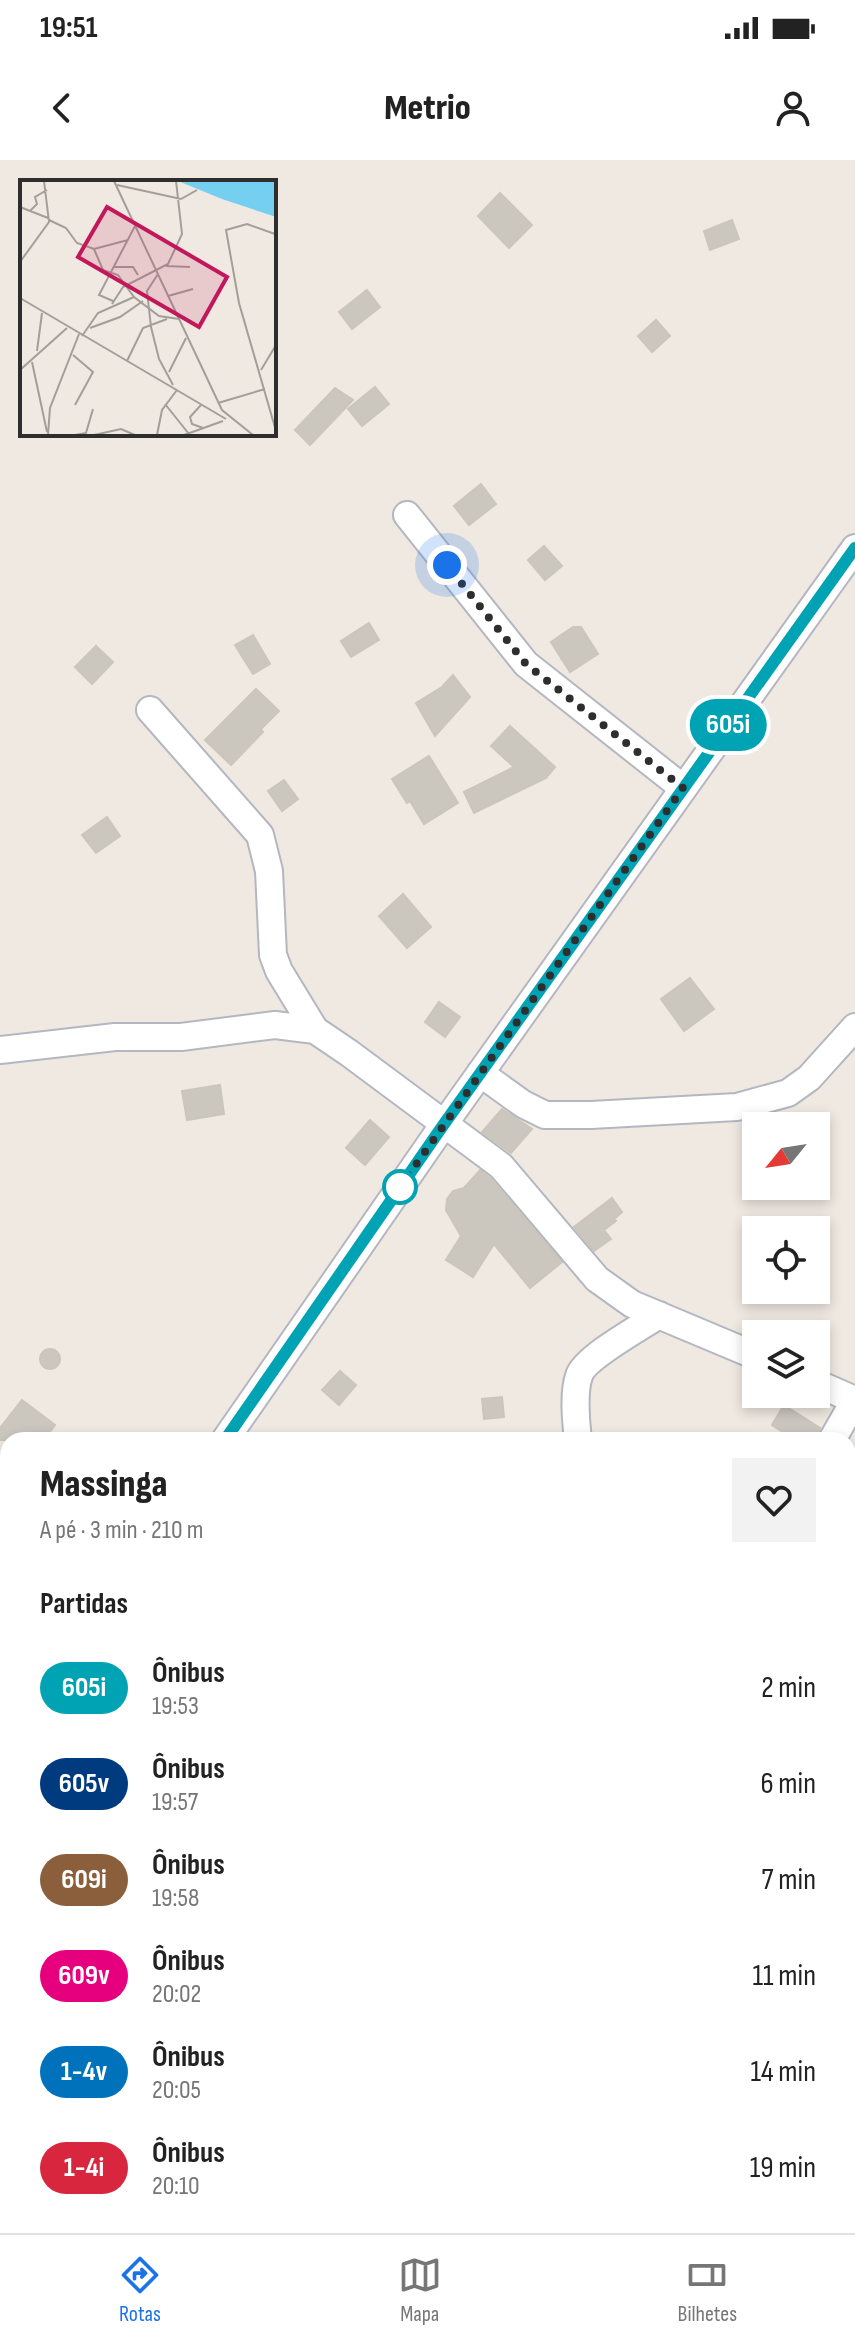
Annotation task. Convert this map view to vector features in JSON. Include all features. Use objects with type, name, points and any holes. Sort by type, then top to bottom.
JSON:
[{"type":"street","points":[[407,515],[526,664],[683,788]]},
{"type":"street","points":[[231,1432],[480,1073],[855,548]]},
{"type":"street","points":[[150,710],[260,835],[269,871],[273,955],[279,971],[315,1030],[501,1166],[597,1279],[632,1304],[742,1350]]},
{"type":"street","points":[[0,1050],[115,1037],[181,1037],[275,1025],[315,1030]]},
{"type":"street","points":[[480,1073],[523,1104],[545,1115],[737,1107],[788,1093],[809,1078],[855,1027]]},
{"type":"street","points":[[577,1432],[579,1376],[586,1363],[659,1315]]},
{"type":"street","points":[[830,1389],[855,1400],[837,1432]]},
{"type":"building","points":[[500,193],[532,225],[509,248],[478,216]]},
{"type":"building","points":[[732,220],[739,239],[710,250],[704,231]]},
{"type":"building","points":[[367,290],[380,307],[352,329],[339,312]]},
{"type":"building","points":[[656,320],[670,336],[652,352],[638,336]]},
{"type":"building","points":[[375,387],[389,404],[362,426],[348,409]]},
{"type":"building","points":[[335,388],[353,400],[310,445],[295,430]]},
{"type":"building","points":[[481,484],[496,504],[469,525],[454,506]]},
{"type":"building","points":[[544,546],[562,566],[545,580],[528,560]]},
{"type":"building","points":[[369,623],[379,640],[351,657],[341,641]]},
{"type":"building","points":[[573,627],[581,627],[598,654],[570,672],[551,642]]},
{"type":"building","points":[[253,635],[270,664],[253,674],[235,645]]},
{"type":"building","points":[[96,646],[113,662],[92,684],[75,667]]},
{"type":"building","points":[[453,675],[470,697],[435,736],[416,703],[442,687]]},
{"type":"building","points":[[256,689],[279,711],[231,765],[205,740]]},
{"type":"building","points":[[510,726],[555,767],[546,778],[474,813],[464,792],[514,767],[491,746]]},
{"type":"building","points":[[429,756],[458,803],[424,824],[392,779]]},
{"type":"building","points":[[284,780],[298,799],[282,811],[268,791]]},
{"type":"building","points":[[107,817],[120,836],[96,853],[82,835]]},
{"type":"building","points":[[403,894],[431,927],[407,948],[379,916]]},
{"type":"building","points":[[690,978],[714,1009],[684,1031],[661,999]]},
{"type":"building","points":[[439,1002],[460,1017],[445,1037],[425,1022]]},
{"type":"building","points":[[220,1085],[224,1114],[187,1120],[182,1091]]},
{"type":"building","points":[[502,1109],[532,1129],[511,1153],[482,1132]]},
{"type":"building","points":[[370,1120],[389,1137],[365,1165],[346,1148]]},
{"type":"building","points":[[480,1170],[562,1262],[530,1288],[494,1244],[473,1277],[446,1260],[461,1236],[446,1210],[447,1199],[453,1191],[464,1188]]},
{"type":"building","points":[[612,1198],[622,1212],[604,1230],[611,1239],[594,1251],[574,1227]]},
{"type":"building","points":[[50,1349],[57,1352],[60,1359],[57,1366],[50,1369],[43,1366],[40,1359],[43,1352]]},
{"type":"building","points":[[340,1371],[356,1385],[339,1405],[322,1390]]},
{"type":"building","points":[[502,1397],[504,1417],[484,1419],[482,1399]]},
{"type":"building","points":[[22,1400],[55,1425],[50,1432],[0,1432]]},
{"type":"building","points":[[782,1408],[789,1408],[820,1428],[819,1432],[783,1432],[772,1425]]},
{"type":"bus line","name":"605i","points":[[231,1432],[444,1124],[855,548]]},
{"type":"route","points":[[400,1187],[683,788],[526,664],[447,565]]}]
